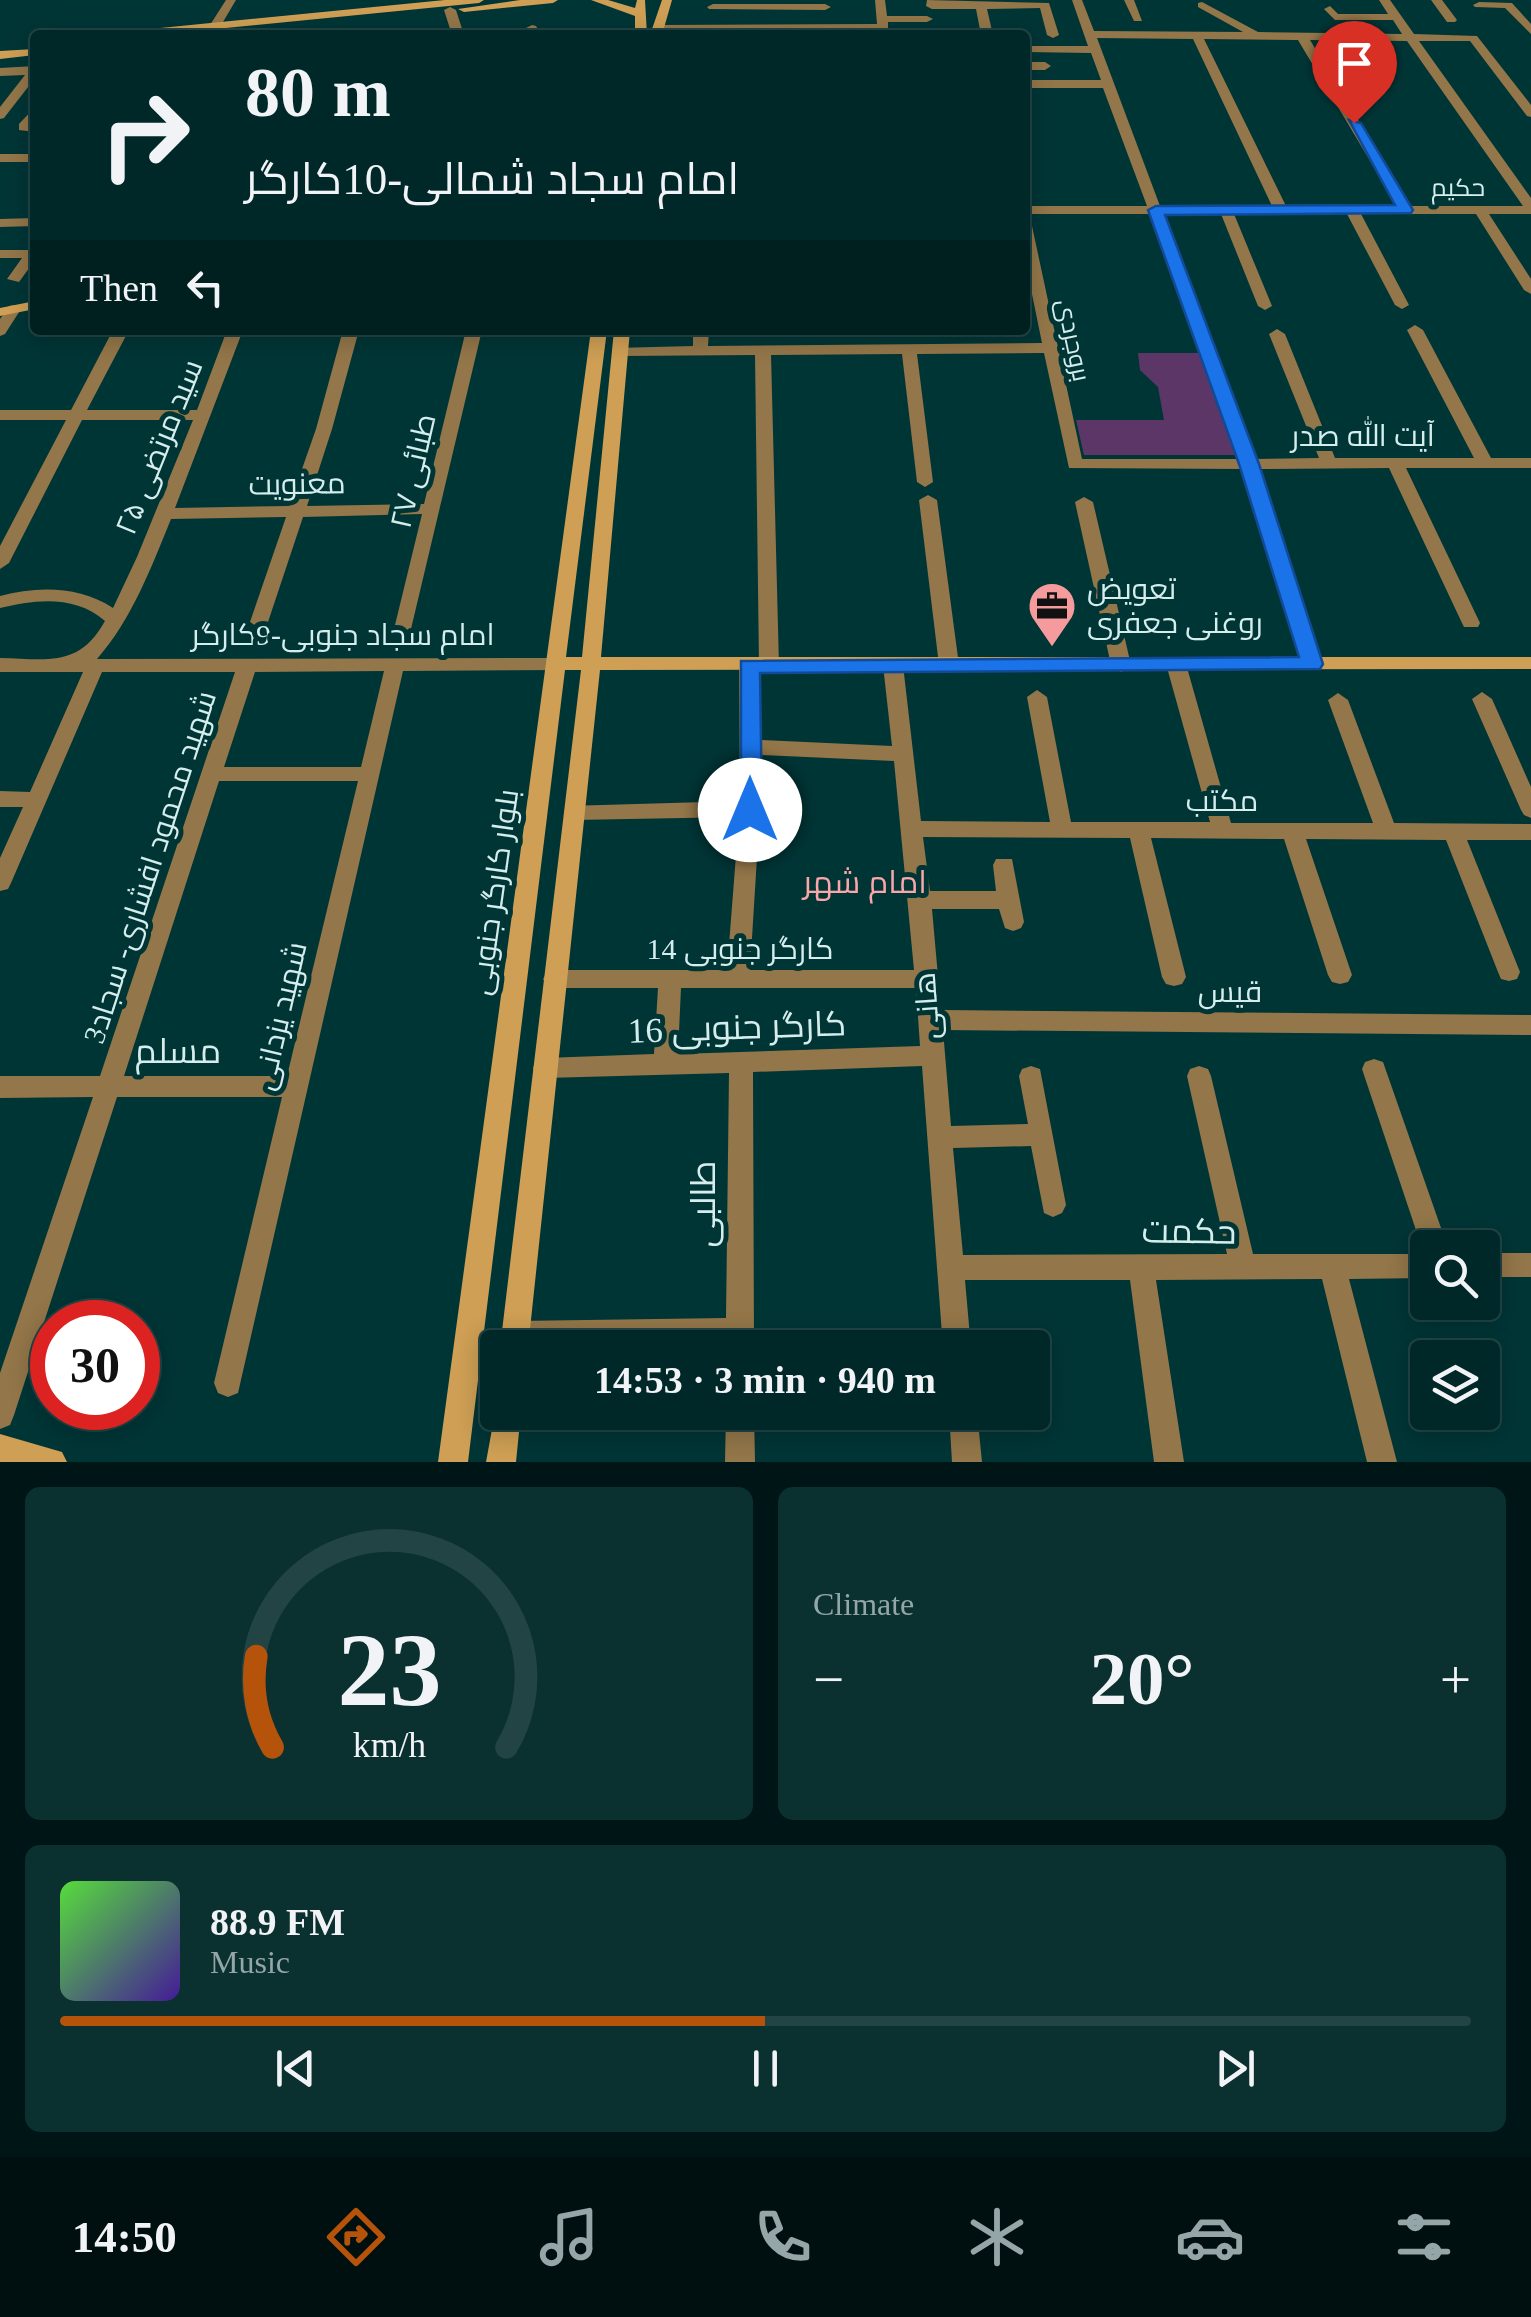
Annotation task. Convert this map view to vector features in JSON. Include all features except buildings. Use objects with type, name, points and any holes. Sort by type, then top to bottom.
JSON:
[{"type":"main road","points":[[242,30],[479,0]]},
{"type":"main road","points":[[173,30],[445,4],[552,0]]},
{"type":"main road","points":[[596,0],[642,14]]},
{"type":"main road","points":[[641,0],[642,30]]},
{"type":"main road","points":[[658,30],[667,0]]},
{"type":"main road","points":[[0,47],[30,44]]},
{"type":"main road","points":[[0,56],[30,53]]},
{"type":"main road","points":[[4,306],[30,294]]},
{"type":"main road","points":[[4,306],[30,305]]},
{"type":"main road","name":"بلوار کارگر جنوبی","points":[[451,1458],[559,664],[599,335]]},
{"type":"main road","points":[[516,1330],[591,664],[621,341]]},
{"type":"main road","points":[[559,664],[1531,663]]},
{"type":"main road","points":[[501,1462],[505,1430]]},
{"type":"main road","points":[[0,1448],[52,1462]]},
{"type":"street","points":[[216,26],[231,0]]},
{"type":"street","points":[[880,0],[883,27]]},
{"type":"street","points":[[1076,0],[1249,464],[1312,664]]},
{"type":"street","points":[[1130,0],[1138,19]]},
{"type":"street","points":[[1384,0],[1531,208]]},
{"type":"street","points":[[1436,0],[1451,20]]},
{"type":"street","points":[[711,28],[714,3],[825,4],[825,28]]},
{"type":"street","points":[[445,4],[456,30]]},
{"type":"street","points":[[911,6],[1045,4],[1054,36]]},
{"type":"street","points":[[1202,4],[1258,36]]},
{"type":"street","points":[[1479,4],[1508,5],[1531,30]]},
{"type":"street","points":[[981,6],[986,30]]},
{"type":"street","points":[[1330,9],[1334,18],[1396,17]]},
{"type":"street","points":[[1049,19],[1083,19]]},
{"type":"street","points":[[774,30],[883,27],[927,20]]},
{"type":"street","points":[[684,30],[736,30]]},
{"type":"street","points":[[1088,34],[1473,38],[1531,113]]},
{"type":"street","points":[[1197,35],[1282,210]]},
{"type":"street","points":[[1302,36],[1406,210]]},
{"type":"street","points":[[1030,49],[1094,50]]},
{"type":"street","points":[[1030,66],[1045,66]]},
{"type":"street","points":[[1,72],[30,70]]},
{"type":"street","points":[[0,115],[30,76]]},
{"type":"street","points":[[1030,84],[1107,84]]},
{"type":"street","points":[[1509,84],[1531,85]]},
{"type":"street","points":[[0,158],[30,158]]},
{"type":"street","name":"حکیم","points":[[1030,210],[1531,208]]},
{"type":"street","points":[[1226,210],[1265,306]]},
{"type":"street","points":[[1352,210],[1402,304]]},
{"type":"street","points":[[1480,210],[1531,290]]},
{"type":"street","points":[[0,223],[30,222]]},
{"type":"street","name":"بروجردی","points":[[1030,250],[1074,464]]},
{"type":"street","points":[[0,254],[30,254]]},
{"type":"street","points":[[14,279],[30,258]]},
{"type":"street","points":[[0,332],[4,306]]},
{"type":"street","points":[[1416,330],[1486,463]]},
{"type":"street","points":[[1277,334],[1329,464]]},
{"type":"street","points":[[0,563],[118,335]]},
{"type":"street","name":"۲۵ سید مرتضی","points":[[103,645],[164,514],[233,335]]},
{"type":"street","points":[[258,622],[296,512],[349,335]]},
{"type":"street","name":"طبائی ۲۷","points":[[404,625],[473,335]]},
{"type":"street","points":[[700,350],[701,335]]},
{"type":"street","points":[[833,335],[834,350]]},
{"type":"street","points":[[969,335],[972,349]]},
{"type":"street","points":[[621,341],[700,350],[1050,348]]},
{"type":"street","points":[[908,349],[949,665]]},
{"type":"street","points":[[738,979],[766,511],[763,350]]},
{"type":"street","points":[[0,415],[203,415]]},
{"type":"street","points":[[0,428],[52,428],[76,415]]},
{"type":"street","points":[[1395,463],[1470,624]]},
{"type":"street","name":"آیت الله صدر","points":[[1074,464],[1531,463]]},
{"type":"street","points":[[1084,502],[1121,664]]},
{"type":"street","name":"معنویت","points":[[164,514],[432,509]]},
{"type":"street","points":[[5,599],[96,598],[132,584]]},
{"type":"street","points":[[84,598],[115,620]]},
{"type":"street","points":[[56,666],[78,661],[103,645],[115,661],[128,666]]},
{"type":"street","name":"شهید یزدانی","points":[[228,1383],[395,664]]},
{"type":"street","name":"امام سجاد جنوبی-9کارگر","points":[[0,665],[559,664]]},
{"type":"street","points":[[1176,664],[1223,830]]},
{"type":"street","name":"شهید محمود افشاری- سجاد3","points":[[0,1415],[247,666]]},
{"type":"street","name":"هانی","points":[[893,666],[920,900],[955,1330]]},
{"type":"street","points":[[0,884],[94,667]]},
{"type":"street","points":[[1037,697],[1062,831]]},
{"type":"street","points":[[1482,699],[1531,810]]},
{"type":"street","points":[[1338,700],[1386,831]]},
{"type":"street","points":[[749,747],[904,754]]},
{"type":"street","points":[[213,774],[370,774]]},
{"type":"street","points":[[0,799],[35,800]]},
{"type":"street","points":[[574,812],[750,810]]},
{"type":"street","name":"مکتب","points":[[913,829],[1531,832]]},
{"type":"street","points":[[1292,830],[1340,975]]},
{"type":"street","points":[[1139,831],[1174,977]]},
{"type":"street","points":[[1454,831],[1510,972]]},
{"type":"street","points":[[920,900],[1011,911],[1004,866]]},
{"type":"street","name":"کارگر جنوبی 14","points":[[555,979],[926,979]]},
{"type":"street","points":[[665,1064],[670,979]]},
{"type":"street","name":"قیس","points":[[928,1020],[1531,1025]]},
{"type":"street","name":"کارگر جنوبی 16","points":[[545,1068],[930,1056]]},
{"type":"street","name":"طالبی","points":[[740,1330],[741,1061]]},
{"type":"street","points":[[1374,1069],[1429,1230]]},
{"type":"street","points":[[1031,1076],[1054,1205]]},
{"type":"street","points":[[1199,1076],[1243,1266]]},
{"type":"street","name":"مسلم","points":[[0,1087],[297,1086]]},
{"type":"street","points":[[939,1137],[1042,1135]]},
{"type":"street","points":[[1141,1265],[1169,1462]]},
{"type":"street","points":[[1500,1265],[1531,1265]]},
{"type":"street","points":[[1332,1266],[1382,1462]]},
{"type":"street","name":"حکمت","points":[[950,1268],[1410,1266]]},
{"type":"street","points":[[740,1430],[740,1462]]},
{"type":"street","points":[[964,1430],[967,1462]]},
{"type":"shaded area","points":[[1138,353],[1203,353],[1235,455],[1084,455],[1076,420],[1164,420],[1158,387],[1140,370]]},
{"type":"place","name":"تعویض روغنی جعفری","points":[[1052,648]]},
{"type":"district","name":"امام شهر","points":[[865,882]]},
{"type":"route","points":[[750,810],[749,666],[1312,664],[1249,464],[1156,210],[1406,210],[1354,123]]}]
